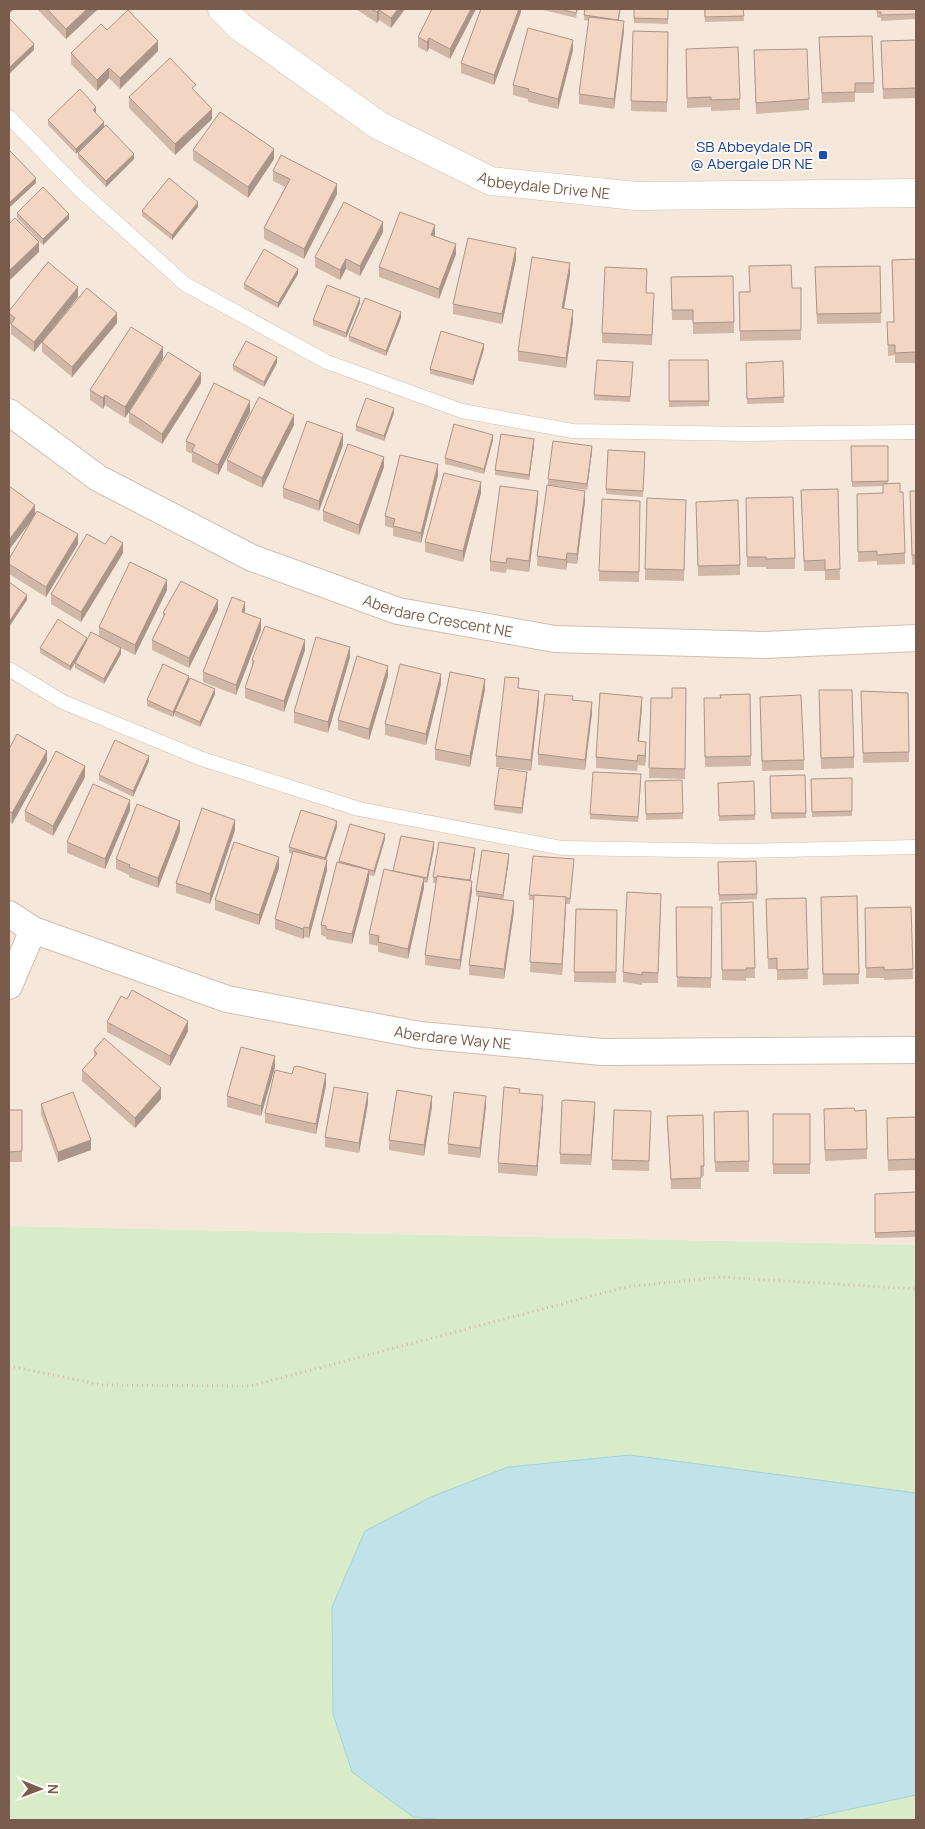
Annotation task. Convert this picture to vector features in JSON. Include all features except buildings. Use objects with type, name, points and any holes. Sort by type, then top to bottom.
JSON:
[{"type":"street","name":"Abbeydale Drive NE","points":[[222,9],[239,26],[378,125],[491,181],[636,196],[916,194]]},
{"type":"street","name":"Aberdare Crescent NE","points":[[9,412],[98,478],[243,554],[398,612],[555,639],[764,645],[916,638]]},
{"type":"street","name":"Aberdare Way NE","points":[[9,914],[33,930],[227,999],[420,1035],[602,1052],[916,1050]]},
{"type":"street","points":[[9,986],[33,930]]},
{"type":"lane","points":[[9,117],[78,188],[185,284],[327,362],[462,411],[573,431],[749,434],[916,432]]},
{"type":"lane","points":[[9,669],[63,702],[202,759],[359,808],[562,848],[745,851],[916,847]]},
{"type":"path","points":[[9,1366],[102,1385],[250,1386],[626,1287],[720,1277],[916,1289]]},
{"type":"shaded area","points":[[9,9],[916,9],[916,1245],[9,1226]]},
{"type":"green space","points":[[9,1226],[916,1245],[916,1820],[9,1820]]},
{"type":"water","points":[[630,1455],[916,1493],[916,1795],[800,1820],[443,1820],[413,1817],[352,1772],[333,1714],[332,1607],[365,1531],[431,1497],[508,1467]]},
{"type":"place","name":"SB Abbeydale DR @ Abergale DR NE","points":[[823,155]]}]
